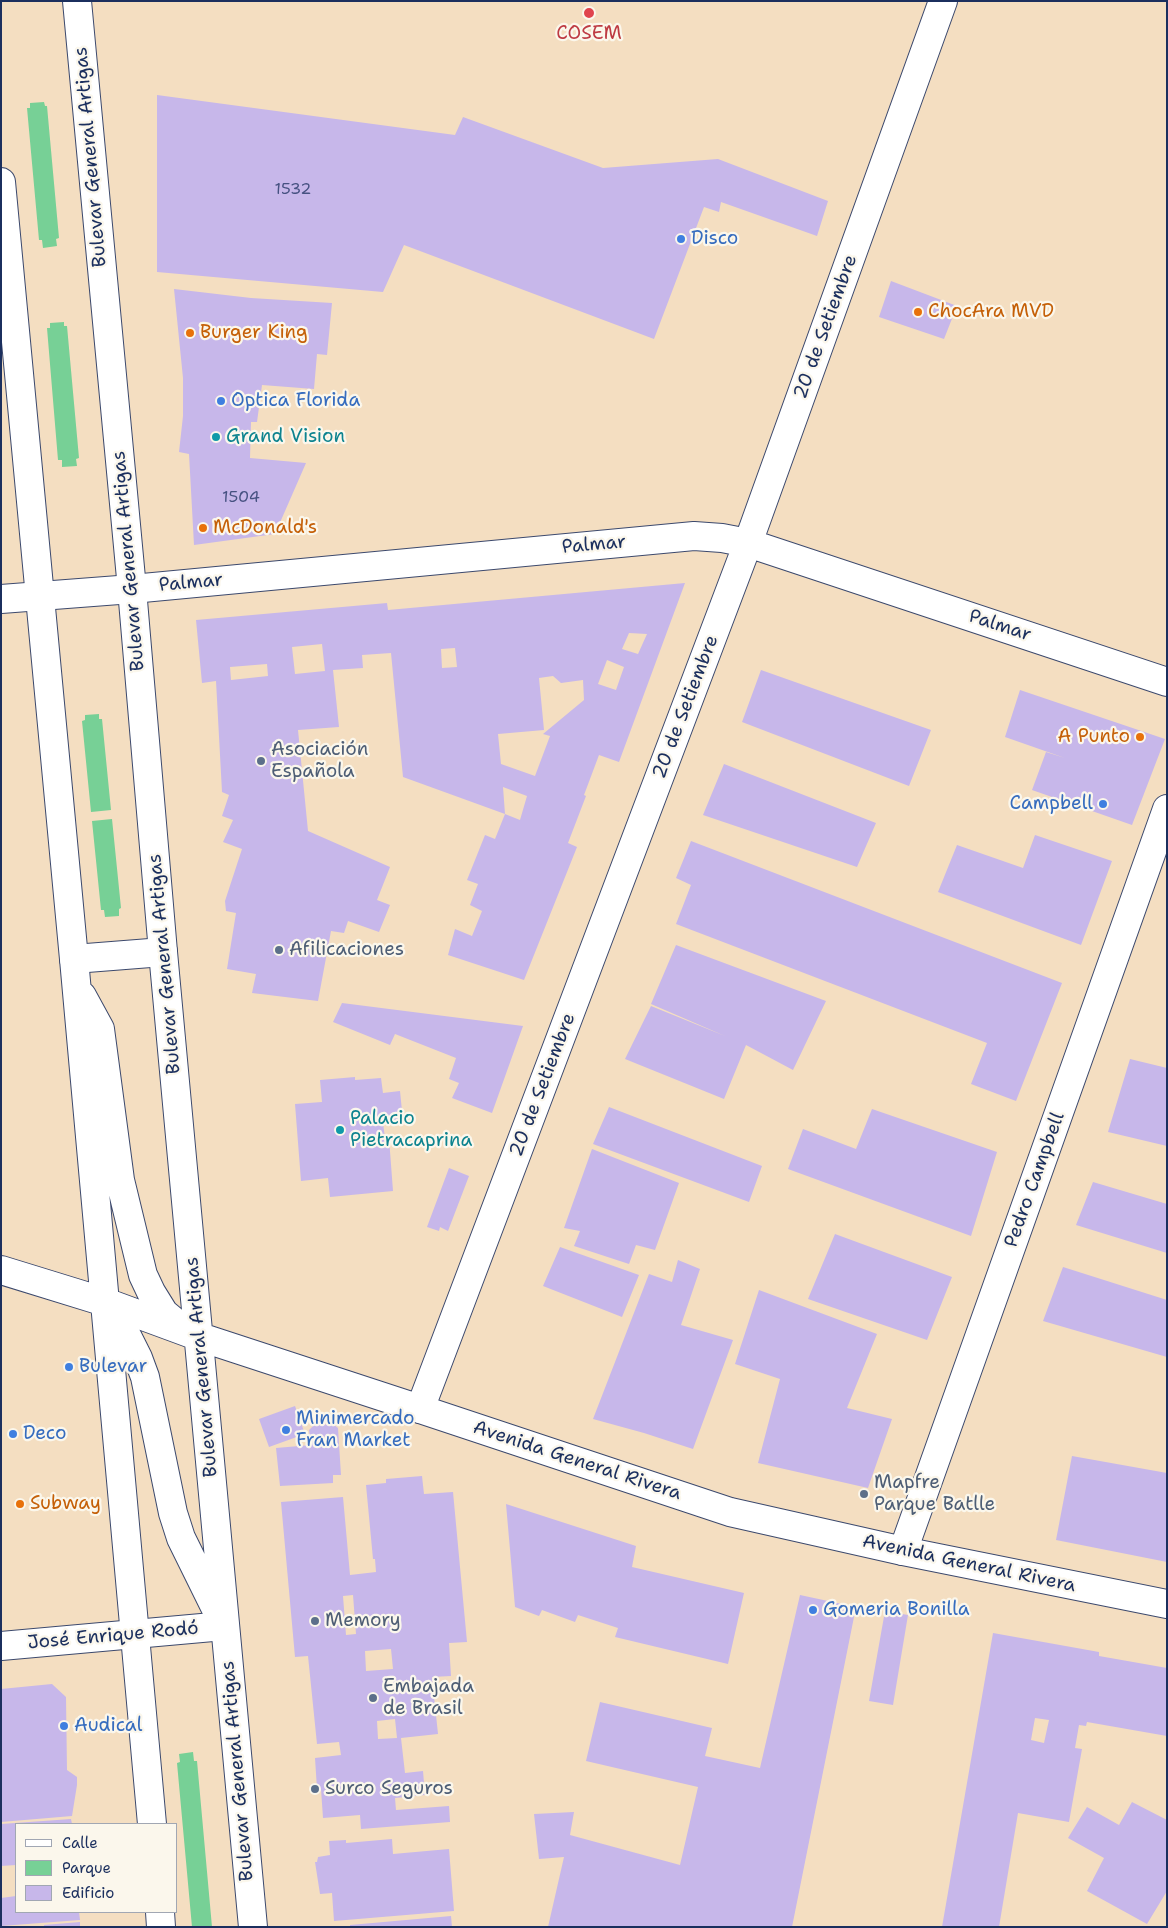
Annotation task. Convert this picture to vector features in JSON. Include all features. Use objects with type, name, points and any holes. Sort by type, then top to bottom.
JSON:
[{"type":"main road","name":"Bulevar General Artigas","points":[[77,1],[253,1927]]},
{"type":"main road","name":"20 de Setiembre","points":[[420,1409],[748,543],[943,1]]},
{"type":"main road","points":[[1,182],[26,427],[152,1823]]},
{"type":"main road","name":"Palmar","points":[[1,599],[132,589],[694,536],[722,538],[748,543],[1167,682]]},
{"type":"main road","name":"Pedro Campbell","points":[[903,1551],[1167,809]]},
{"type":"main road","points":[[75,971],[163,952]]},
{"type":"main road","points":[[75,971],[100,1029],[120,1180],[143,1275],[164,1313],[177,1325],[200,1338]]},
{"type":"main road","name":"Avenida General Rivera","points":[[1,1270],[105,1302],[200,1338],[730,1512],[903,1551],[1167,1604]]},
{"type":"main road","points":[[105,1302],[128,1338],[145,1377],[173,1513],[181,1538],[224,1626]]},
{"type":"main road","name":"José Enrique Rodó","points":[[1,1646],[224,1626]]},
{"type":"main road","points":[[160,1913],[161,1927]]},
{"type":"green space","points":[[44,102],[45,106],[47,106],[59,238],[56,239],[57,246],[43,248],[42,240],[39,240],[27,108],[30,108],[30,103]]},
{"type":"green space","points":[[64,322],[64,326],[67,326],[79,458],[76,459],[77,466],[62,467],[62,460],[58,460],[47,328],[50,328],[50,323]]},
{"type":"green space","points":[[99,714],[99,719],[102,719],[111,810],[91,812],[82,721],[85,720],[85,715]]},
{"type":"green space","points":[[112,819],[121,908],[119,909],[119,916],[105,917],[104,910],[101,910],[92,821]]},
{"type":"green space","points":[[193,1752],[194,1761],[197,1761],[212,1927],[192,1927],[177,1763],[180,1762],[179,1754]]},
{"type":"building","points":[[157,95],[455,135],[463,117],[603,168],[718,159],[828,201],[817,236],[721,202],[719,212],[704,207],[654,339],[404,245],[383,292],[157,272]]},
{"type":"building","name":"ChocAra MVD","points":[[891,281],[957,306],[944,339],[879,317]]},
{"type":"building","points":[[174,289],[251,298],[332,303],[327,355],[317,354],[314,389],[262,385],[257,422],[251,422],[250,458],[306,463],[275,534],[194,545],[189,454],[179,452],[183,416],[183,378]]},
{"type":"building","points":[[685,583],[619,762],[599,755],[568,843],[577,847],[524,980],[448,955],[455,929],[472,936],[482,911],[470,905],[478,884],[467,880],[485,835],[495,839],[505,814],[403,777],[391,653],[362,655],[363,668],[333,670],[339,727],[298,730],[308,831],[390,867],[377,900],[390,905],[379,932],[348,921],[344,933],[331,931],[318,1001],[252,993],[256,974],[227,969],[236,913],[226,911],[225,901],[242,849],[223,842],[233,820],[222,816],[229,795],[222,792],[216,681],[202,683],[196,620],[387,603],[388,610]],"holes":[[[629,633],[647,634],[638,654],[622,649]],[[322,644],[325,671],[295,674],[292,647]],[[455,648],[457,667],[442,668],[441,649]],[[607,660],[624,667],[616,690],[598,684]],[[267,664],[268,676],[231,680],[230,667]],[[553,676],[561,683],[583,680],[584,700],[543,734],[550,736],[535,776],[501,764],[498,734],[544,730],[539,678]],[[503,787],[527,796],[520,820],[505,814]]]},
{"type":"building","points":[[761,670],[931,730],[909,786],[742,722]]},
{"type":"building","points":[[1020,690],[1165,739],[1132,825],[1032,790],[1046,752],[1065,758],[1005,737]]},
{"type":"building","points":[[724,764],[876,823],[857,867],[703,815]]},
{"type":"building","points":[[1035,835],[1112,861],[1081,945],[938,892],[957,845],[1023,868]]},
{"type":"building","points":[[691,841],[1062,983],[1016,1101],[971,1084],[987,1043],[676,924],[691,885],[676,878]]},
{"type":"building","points":[[676,945],[826,1001],[793,1070],[746,1045],[724,1099],[625,1059],[651,1006],[725,1036],[651,1004]]},
{"type":"building","points":[[342,1003],[523,1026],[492,1113],[452,1098],[459,1083],[449,1079],[456,1058],[395,1034],[390,1045],[333,1022]]},
{"type":"building","points":[[1130,1059],[1167,1068],[1167,1146],[1108,1132]]},
{"type":"building","name":"Palacio Pietracaprina","points":[[355,1077],[355,1080],[381,1078],[383,1093],[400,1091],[403,1121],[383,1123],[385,1138],[389,1138],[393,1191],[330,1197],[328,1178],[301,1181],[295,1104],[322,1102],[320,1080]]},
{"type":"building","points":[[609,1107],[762,1166],[749,1202],[593,1144]]},
{"type":"building","points":[[872,1109],[997,1152],[971,1236],[788,1169],[803,1129],[856,1149]]},
{"type":"building","points":[[592,1149],[679,1183],[655,1250],[636,1245],[629,1264],[574,1246],[580,1231],[564,1228]]},
{"type":"building","points":[[449,1168],[469,1176],[448,1231],[440,1227],[439,1231],[427,1227]]},
{"type":"building","points":[[1093,1182],[1167,1204],[1167,1253],[1076,1225]]},
{"type":"building","points":[[835,1234],[952,1277],[927,1340],[808,1299]]},
{"type":"building","points":[[560,1247],[639,1275],[622,1317],[543,1286]]},
{"type":"building","points":[[678,1260],[700,1269],[681,1325],[733,1340],[693,1449],[593,1419],[649,1274],[672,1282]]},
{"type":"building","points":[[1063,1267],[1167,1300],[1167,1357],[1043,1321]]},
{"type":"building","points":[[759,1290],[877,1334],[847,1408],[892,1419],[868,1488],[758,1463],[780,1379],[735,1364]]},
{"type":"building","points":[[295,1406],[305,1434],[269,1447],[259,1419]]},
{"type":"building","points":[[333,1424],[338,1428],[341,1475],[333,1475],[333,1483],[280,1486],[276,1448],[311,1445],[309,1430],[314,1425]]},
{"type":"building","points":[[1072,1456],[1167,1473],[1167,1562],[1056,1540]]},
{"type":"building","points":[[422,1476],[424,1494],[453,1492],[467,1642],[449,1643],[451,1676],[432,1677],[438,1734],[401,1738],[405,1773],[423,1771],[425,1795],[395,1798],[396,1810],[449,1806],[450,1822],[361,1829],[360,1815],[323,1818],[321,1789],[317,1789],[315,1758],[341,1755],[339,1742],[317,1744],[308,1656],[295,1657],[281,1502],[343,1497],[350,1575],[376,1572],[366,1485],[386,1483],[386,1479]],"holes":[[[353,1595],[356,1634],[346,1635],[343,1596]],[[391,1649],[393,1669],[366,1671],[365,1651]],[[395,1719],[397,1738],[378,1739],[377,1721]]]},
{"type":"building","points":[[506,1504],[636,1546],[632,1567],[744,1593],[728,1664],[615,1637],[618,1628],[578,1615],[575,1622],[542,1610],[539,1616],[515,1607]]},
{"type":"building","points":[[800,1595],[856,1607],[792,1927],[548,1927],[564,1857],[539,1859],[534,1814],[574,1812],[570,1835],[680,1865],[698,1787],[586,1761],[600,1702],[712,1728],[705,1756],[760,1768]]},
{"type":"building","points":[[885,1611],[908,1615],[893,1705],[869,1701]]},
{"type":"building","points":[[993,1633],[1099,1652],[1099,1656],[1167,1668],[1167,1736],[1087,1722],[1086,1726],[1079,1725],[1075,1748],[1082,1749],[1069,1822],[1018,1813],[999,1927],[942,1927]],"holes":[[[1035,1718],[1049,1720],[1044,1743],[1031,1740]]]},
{"type":"building","points":[[52,1684],[66,1697],[67,1770],[77,1777],[72,1816],[1,1822],[1,1689]]},
{"type":"building","points":[[1132,1802],[1167,1820],[1167,1891],[1147,1924],[1087,1891],[1104,1858],[1068,1838],[1087,1807],[1119,1825]]},
{"type":"building","points":[[71,1819],[72,1823],[15,1823]]},
{"type":"building","points":[[15,1823],[15,1865],[1,1866],[1,1824]]},
{"type":"building","points":[[392,1839],[393,1854],[449,1849],[454,1911],[334,1921],[332,1893],[320,1894],[315,1862],[317,1862],[318,1857],[330,1855],[329,1841],[346,1840],[346,1843]]},
{"type":"building","points":[[15,1896],[15,1913],[79,1913],[80,1920],[1,1926],[1,1898]]},
{"type":"building","points":[[451,1916],[452,1927],[350,1927],[350,1925]]},
{"type":"building","points":[[80,1922],[80,1927],[44,1927],[44,1925]]},
{"type":"place","name":"COSEM","points":[[589,13]]},
{"type":"place","name":"Disco","points":[[681,239]]},
{"type":"place","name":"ChocAra MVD","points":[[918,312]]},
{"type":"place","name":"Burger King","points":[[190,333]]},
{"type":"place","name":"Optica Florida","points":[[221,401]]},
{"type":"place","name":"Grand Vision","points":[[216,437]]},
{"type":"place","name":"McDonald's","points":[[203,528]]},
{"type":"place","name":"A Punto","points":[[1140,737]]},
{"type":"place","name":"Asociación Española","points":[[261,761]]},
{"type":"place","name":"Campbell","points":[[1103,804]]},
{"type":"place","name":"Afilicaciones","points":[[279,950]]},
{"type":"place","name":"Palacio Pietracaprina","points":[[340,1130]]},
{"type":"place","name":"Bulevar","points":[[69,1367]]},
{"type":"place","name":"Minimercado Fran Market","points":[[286,1430]]},
{"type":"place","name":"Deco","points":[[13,1434]]},
{"type":"place","name":"Mapfre Parque Batlle","points":[[864,1494]]},
{"type":"place","name":"Subway","points":[[20,1504]]},
{"type":"place","name":"Gomeria Bonilla","points":[[813,1610]]},
{"type":"place","name":"Memory","points":[[315,1621]]},
{"type":"place","name":"Embajada de Brasil","points":[[373,1698]]},
{"type":"place","name":"Audical","points":[[64,1726]]},
{"type":"place","name":"Surco Seguros","points":[[315,1789]]}]
